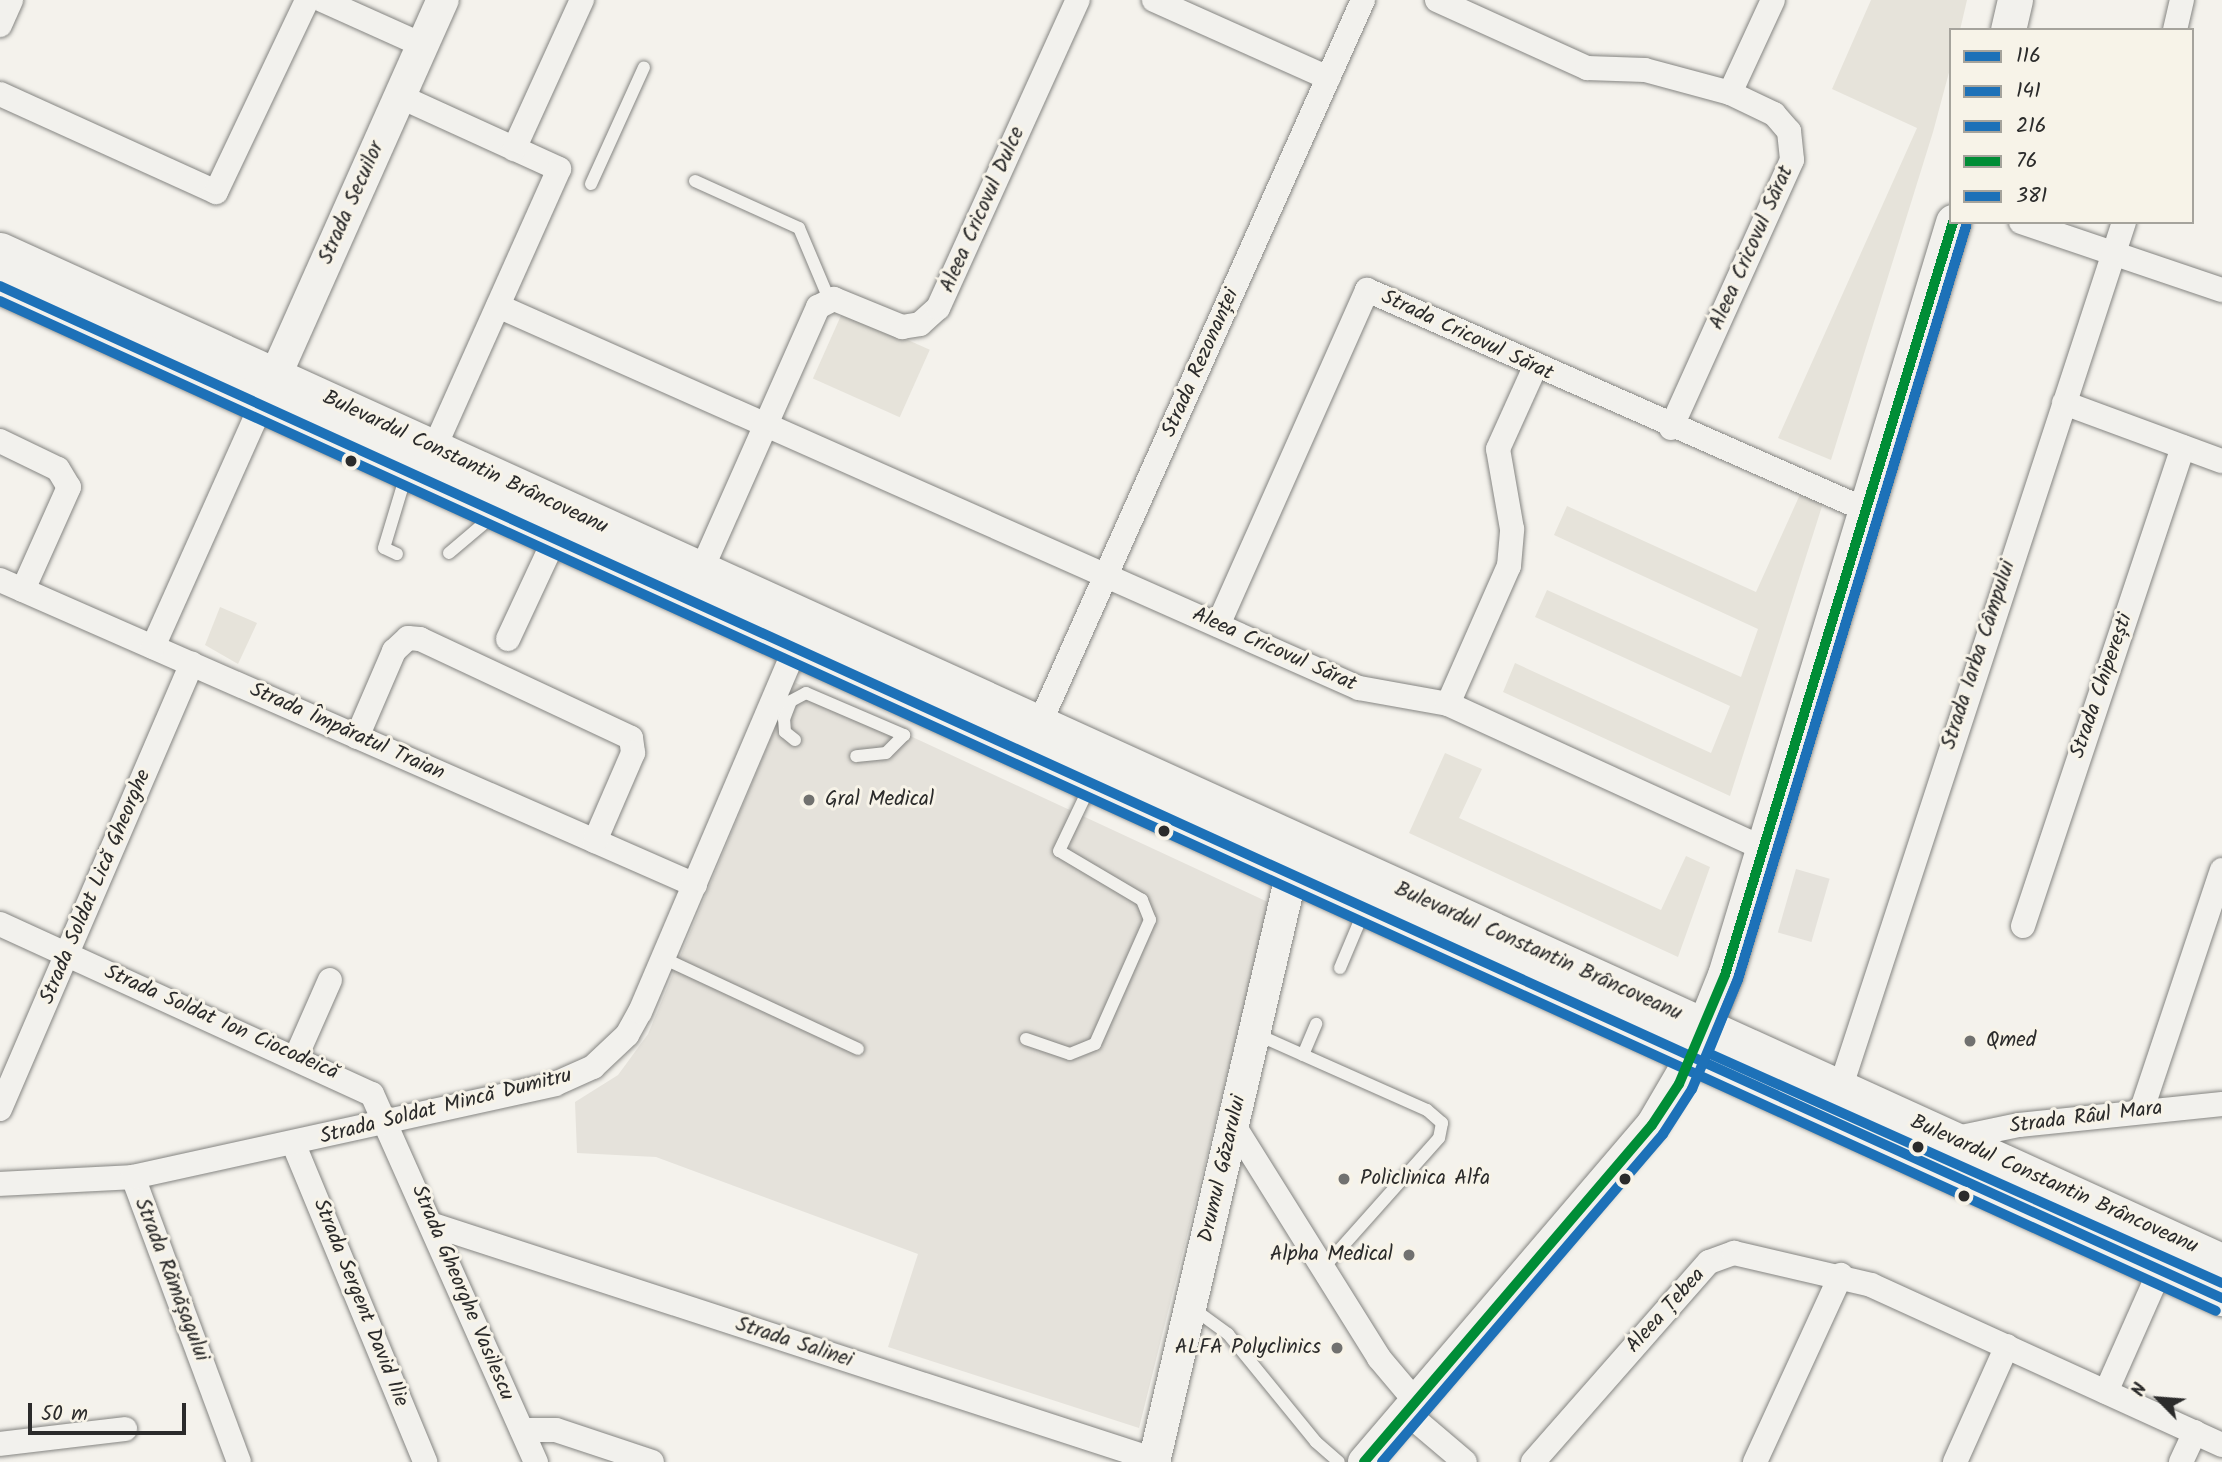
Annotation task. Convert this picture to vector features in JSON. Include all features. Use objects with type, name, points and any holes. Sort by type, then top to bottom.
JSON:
[{"type":"main road","points":[[2008,28],[2015,0]]},
{"type":"main road","points":[[1690,1060],[1705,1028],[1764,849],[1952,224]]},
{"type":"main road","name":"Bulevardul Constantin Brâncoveanu","points":[[0,250],[268,391],[407,471],[1690,1060],[2222,1298]]},
{"type":"main road","name":"Bulevardul Constantin Brâncoveanu","points":[[0,286],[268,391],[434,448],[701,570],[918,705],[1039,725],[2222,1261]]},
{"type":"street","points":[[0,24],[11,0]]},
{"type":"street","points":[[0,94],[216,192],[307,0]]},
{"type":"street","points":[[322,0],[422,45]]},
{"type":"street","name":"Strada Secuilor","points":[[268,391],[443,0]]},
{"type":"street","points":[[514,149],[582,0]]},
{"type":"street","name":"Aleea Cricovul Dulce","points":[[828,299],[902,327],[931,317],[1078,0]]},
{"type":"street","points":[[1154,0],[1328,78]]},
{"type":"street","name":"Strada Rezonanței","points":[[1039,725],[1363,0]]},
{"type":"street","name":"Aleea Cricovul Sărat","points":[[1437,0],[1587,68],[1645,70],[1730,93],[1783,122],[1792,160],[1671,428]]},
{"type":"street","points":[[1730,93],[1773,0]]},
{"type":"street","points":[[2175,28],[2182,0]]},
{"type":"street","points":[[399,96],[559,169],[434,448]]},
{"type":"street","points":[[2027,224],[2222,290]]},
{"type":"street","name":"Strada Iarba Câmpului","points":[[1840,1089],[2123,224]]},
{"type":"street","name":"Strada Cricovul Sărat","points":[[1218,625],[1367,290],[1671,428],[1866,510]]},
{"type":"street","points":[[701,570],[818,307],[828,299]]},
{"type":"street","points":[[498,306],[1106,575]]},
{"type":"street","points":[[1448,704],[1510,566],[1511,529],[1498,449],[1535,367]]},
{"type":"street","points":[[153,647],[268,391]]},
{"type":"street","points":[[2064,403],[2222,461]]},
{"type":"street","points":[[0,441],[58,469],[69,487],[23,590]]},
{"type":"street","name":"Strada Chiperești","points":[[2024,926],[2183,447]]},
{"type":"street","points":[[508,639],[555,538]]},
{"type":"street","name":"Aleea Cricovul Sărat","points":[[1106,575],[1359,688],[1448,704],[1764,849]]},
{"type":"street","name":"Strada Împăratul Traian","points":[[0,580],[695,885]]},
{"type":"street","points":[[357,737],[400,643],[408,638],[432,645],[631,738],[633,753],[595,841]]},
{"type":"street","name":"Strada Soldat Mincă Dumitru","points":[[0,1184],[59,1186],[133,1177],[295,1145],[555,1084],[593,1068],[627,1035],[695,885],[795,648]]},
{"type":"street","name":"Strada Soldat Lică Gheorghe","points":[[0,1109],[192,664]]},
{"type":"street","points":[[2143,1109],[2222,870]]},
{"type":"street","name":"Drumul Găzarului","points":[[1154,1461],[1291,876]]},
{"type":"street","name":"Strada Soldat Ion Ciocodeică","points":[[0,923],[372,1094],[389,1123]]},
{"type":"street","points":[[296,1057],[330,980]]},
{"type":"street","points":[[1364,1462],[1651,1125],[1690,1060]]},
{"type":"street","name":"Strada Râul Mara","points":[[1952,1139],[2143,1109],[2222,1104]]},
{"type":"street","name":"Strada Gheorghe Vasilescu","points":[[389,1123],[536,1462]]},
{"type":"street","points":[[1233,1124],[1411,1407],[1465,1462]]},
{"type":"street","name":"Strada Sergent David Ilie","points":[[295,1145],[425,1462]]},
{"type":"street","name":"Strada Rămășagului","points":[[133,1177],[239,1462]]},
{"type":"street","name":"Strada Salinei","points":[[433,1225],[1154,1461]]},
{"type":"street","name":"Aleea Țebea","points":[[1533,1462],[1720,1255],[1749,1255],[1841,1275],[2007,1346],[2222,1445]]},
{"type":"street","points":[[2106,1392],[2160,1270]]},
{"type":"street","points":[[1755,1462],[1841,1275]]},
{"type":"street","points":[[1955,1462],[2007,1346]]},
{"type":"street","points":[[0,1444],[125,1429]]},
{"type":"street","points":[[522,1430],[556,1430],[652,1462]]},
{"type":"street","points":[[2181,1462],[2195,1432]]},
{"type":"lane","points":[[591,184],[644,67]]},
{"type":"lane","points":[[695,181],[799,228],[828,299]]},
{"type":"lane","points":[[397,554],[384,548],[407,471]]},
{"type":"lane","points":[[449,554],[498,512]]},
{"type":"lane","points":[[795,740],[785,732],[784,719],[791,701],[806,693],[918,705],[886,754],[856,755]]},
{"type":"lane","points":[[1026,1039],[1070,1054],[1095,1044],[1150,920],[1142,900],[1059,852],[1091,784]]},
{"type":"lane","points":[[1340,968],[1365,910]]},
{"type":"lane","points":[[663,958],[858,1049]]},
{"type":"lane","points":[[1303,1055],[1316,1024]]},
{"type":"lane","points":[[1254,1033],[1427,1110],[1443,1128],[1323,1268]]},
{"type":"lane","points":[[1191,1307],[1228,1334],[1315,1442],[1339,1462]]},
{"type":"shaded area","points":[[1871,0],[1967,0],[1960,28],[1949,28],[1949,72],[1933,132],[1831,460],[1778,438],[1917,128],[1832,89]]},
{"type":"shaded area","points":[[843,311],[930,350],[900,417],[813,379]]},
{"type":"shaded area","points":[[1802,490],[1824,500],[1730,796],[1503,692],[1515,663],[1711,753],[1730,706],[1535,617],[1547,590],[1741,677],[1758,629],[1554,535],[1567,506],[1756,592]]},
{"type":"shaded area","points":[[220,607],[257,623],[238,664],[205,645]]},
{"type":"shaded area","points":[[794,682],[1270,903],[1139,1428],[888,1347],[918,1254],[656,1157],[577,1153],[575,1102],[618,1075],[648,1034]]},
{"type":"shaded area","points":[[1445,753],[1482,769],[1459,818],[1661,910],[1686,856],[1710,867],[1678,957],[1409,833]]},
{"type":"shaded area","points":[[1796,869],[1830,879],[1811,942],[1778,932]]},
{"type":"transit line","name":"76","points":[[1364,1462],[1652,1125],[1679,1084],[1725,975],[1952,224]]},
{"type":"transit line","name":"216","points":[[1966,226],[1738,979],[1708,1053],[2222,1283]]},
{"type":"transit line","name":"381","points":[[1382,1462],[1663,1134],[1692,1089],[1738,979],[1966,226]]},
{"type":"transit line","name":"116","points":[[0,286],[2222,1298]]},
{"type":"transit line","name":"141","points":[[0,301],[2216,1311]]},
{"type":"place","name":"Gral Medical","points":[[809,800]]},
{"type":"place","name":"Qmed","points":[[1970,1041]]},
{"type":"place","name":"Policlinica Alfa","points":[[1344,1179]]},
{"type":"place","name":"Alpha Medical","points":[[1409,1255]]},
{"type":"place","name":"ALFA Polyclinics","points":[[1337,1348]]}]
